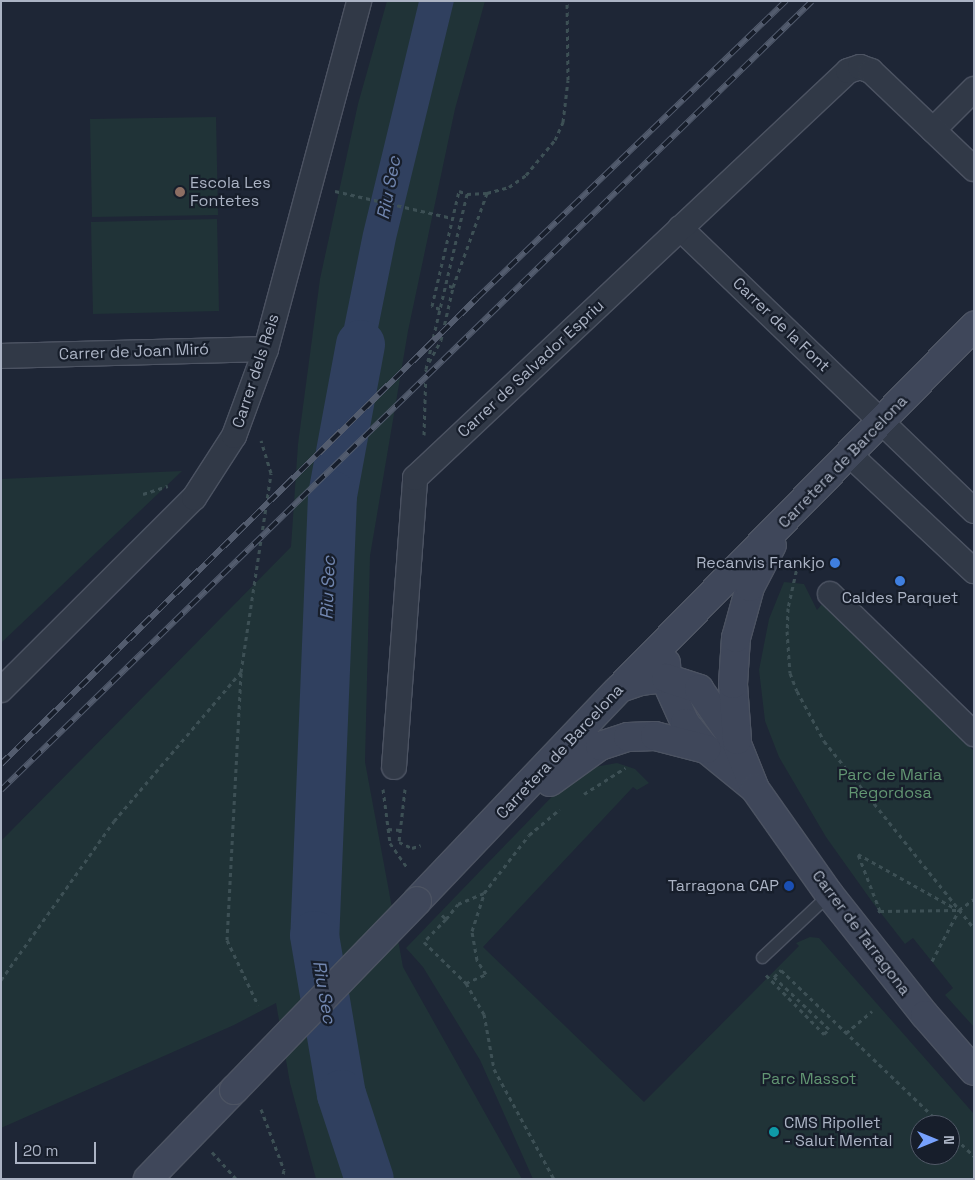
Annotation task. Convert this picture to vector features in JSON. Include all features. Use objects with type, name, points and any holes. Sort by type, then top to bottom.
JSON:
[{"type":"main road","name":"Carretera de Barcelona","points":[[148,1179],[619,689],[883,422],[974,326]]},
{"type":"main road","points":[[737,744],[733,684],[736,638],[750,587],[786,520]]},
{"type":"main road","points":[[666,642],[666,678],[685,724],[706,749],[755,789]]},
{"type":"main road","points":[[619,689],[640,681],[666,678],[699,689],[737,744],[755,789]]},
{"type":"main road","points":[[495,820],[521,808],[566,768],[606,744],[628,737],[655,736],[706,749]]},
{"type":"main road","name":"Carrer de Tarragona","points":[[755,789],[830,894],[925,1015],[974,1071]]},
{"type":"street","name":"Carrer dels Reis","points":[[1,690],[194,498],[230,443],[249,401],[266,348],[359,1]]},
{"type":"street","name":"Carrer de Salvador Espriu","points":[[394,779],[415,478],[848,71],[860,68],[871,71],[932,130]]},
{"type":"street","points":[[974,89],[932,130],[974,169]]},
{"type":"street","name":"Carrer de la Font","points":[[680,228],[974,511]]},
{"type":"street","name":"Carrer de Joan Miró","points":[[1,356],[266,348]]},
{"type":"street","points":[[850,455],[974,571]]},
{"type":"street","points":[[830,594],[974,734]]},
{"type":"lane","points":[[762,957],[830,894]]},
{"type":"path","points":[[440,308],[432,306],[459,191],[466,194],[487,194],[509,187],[526,175],[555,140],[563,122],[568,80],[567,1]]},
{"type":"path","points":[[328,189],[452,218]]},
{"type":"path","points":[[424,436],[426,369],[466,194]]},
{"type":"path","points":[[426,369],[441,340],[453,287],[487,194]]},
{"type":"path","points":[[446,285],[453,287]]},
{"type":"path","points":[[249,401],[271,473],[241,672],[227,940],[258,1004]]},
{"type":"path","points":[[798,563],[788,608],[787,631],[790,673],[797,691],[824,741],[974,928]]},
{"type":"path","points":[[1,980],[114,821],[241,672]]},
{"type":"path","points":[[578,797],[610,781],[627,766]]},
{"type":"path","points":[[394,779],[388,829],[390,843],[407,867]]},
{"type":"path","points":[[394,779],[400,830],[399,842],[412,848],[421,845]]},
{"type":"path","points":[[466,983],[486,974],[477,960],[472,931],[484,893],[529,835],[564,806]]},
{"type":"path","points":[[388,829],[400,830]]},
{"type":"path","points":[[880,911],[858,854],[959,910]]},
{"type":"path","points":[[484,893],[458,904],[424,942],[466,983],[484,1014],[494,1070],[554,1179]]},
{"type":"path","points":[[932,961],[959,910],[974,899]]},
{"type":"path","points":[[874,916],[880,911],[959,910]]},
{"type":"path","points":[[442,914],[446,919]]},
{"type":"path","points":[[762,957],[755,963],[824,1034],[828,1029],[774,977],[781,970],[932,1115]]},
{"type":"path","points":[[846,1033],[872,1011]]},
{"type":"path","points":[[261,1109],[284,1170],[282,1179]]},
{"type":"path","points":[[193,1132],[236,1179]]},
{"type":"path","points":[[960,1143],[974,1156]]},
{"type":"green space","points":[[387,1],[485,1],[455,109],[408,331],[370,556],[365,762],[403,967],[522,1179],[316,1179],[290,1083],[276,1003],[234,1025],[1,1128],[1,841],[291,547],[298,444],[320,279],[358,104]]},
{"type":"green space","points":[[216,117],[218,215],[92,217],[90,119]]},
{"type":"green space","points":[[217,219],[219,311],[93,314],[91,222]]},
{"type":"green space","points":[[182,471],[1,643],[1,479]]},
{"type":"green space","name":"Parc de Maria Regordosa","points":[[784,582],[804,584],[817,610],[822,604],[974,751],[974,1027],[945,995],[953,988],[913,938],[905,944],[873,903],[826,837],[779,757],[765,721],[759,670],[769,619]]},
{"type":"green space","name":"Parc Massot","points":[[617,763],[635,769],[649,783],[637,790],[633,787],[483,947],[644,1102],[799,946],[796,943],[810,937],[819,938],[974,1114],[974,1179],[533,1179],[480,1060],[423,967],[406,948],[566,782],[589,768]]},
{"type":"water","points":[[419,1],[454,1],[396,239],[365,393],[323,431],[363,233]]},
{"type":"waterway","name":"Riu Sec","points":[[360,344],[332,495],[314,935],[341,1094],[369,1179]]},
{"type":"railway","points":[[1,764],[477,298],[786,1]]},
{"type":"railway","points":[[1,790],[812,1]]},
{"type":"place","name":"Escola Les Fontetes","points":[[180,192]]},
{"type":"place","name":"Recanvis Frankjo","points":[[835,563]]},
{"type":"place","name":"Caldes Parquet","points":[[900,581]]},
{"type":"place","name":"Tarragona CAP","points":[[789,886]]},
{"type":"place","name":"CMS Ripollet - Salut Mental","points":[[774,1132]]}]
